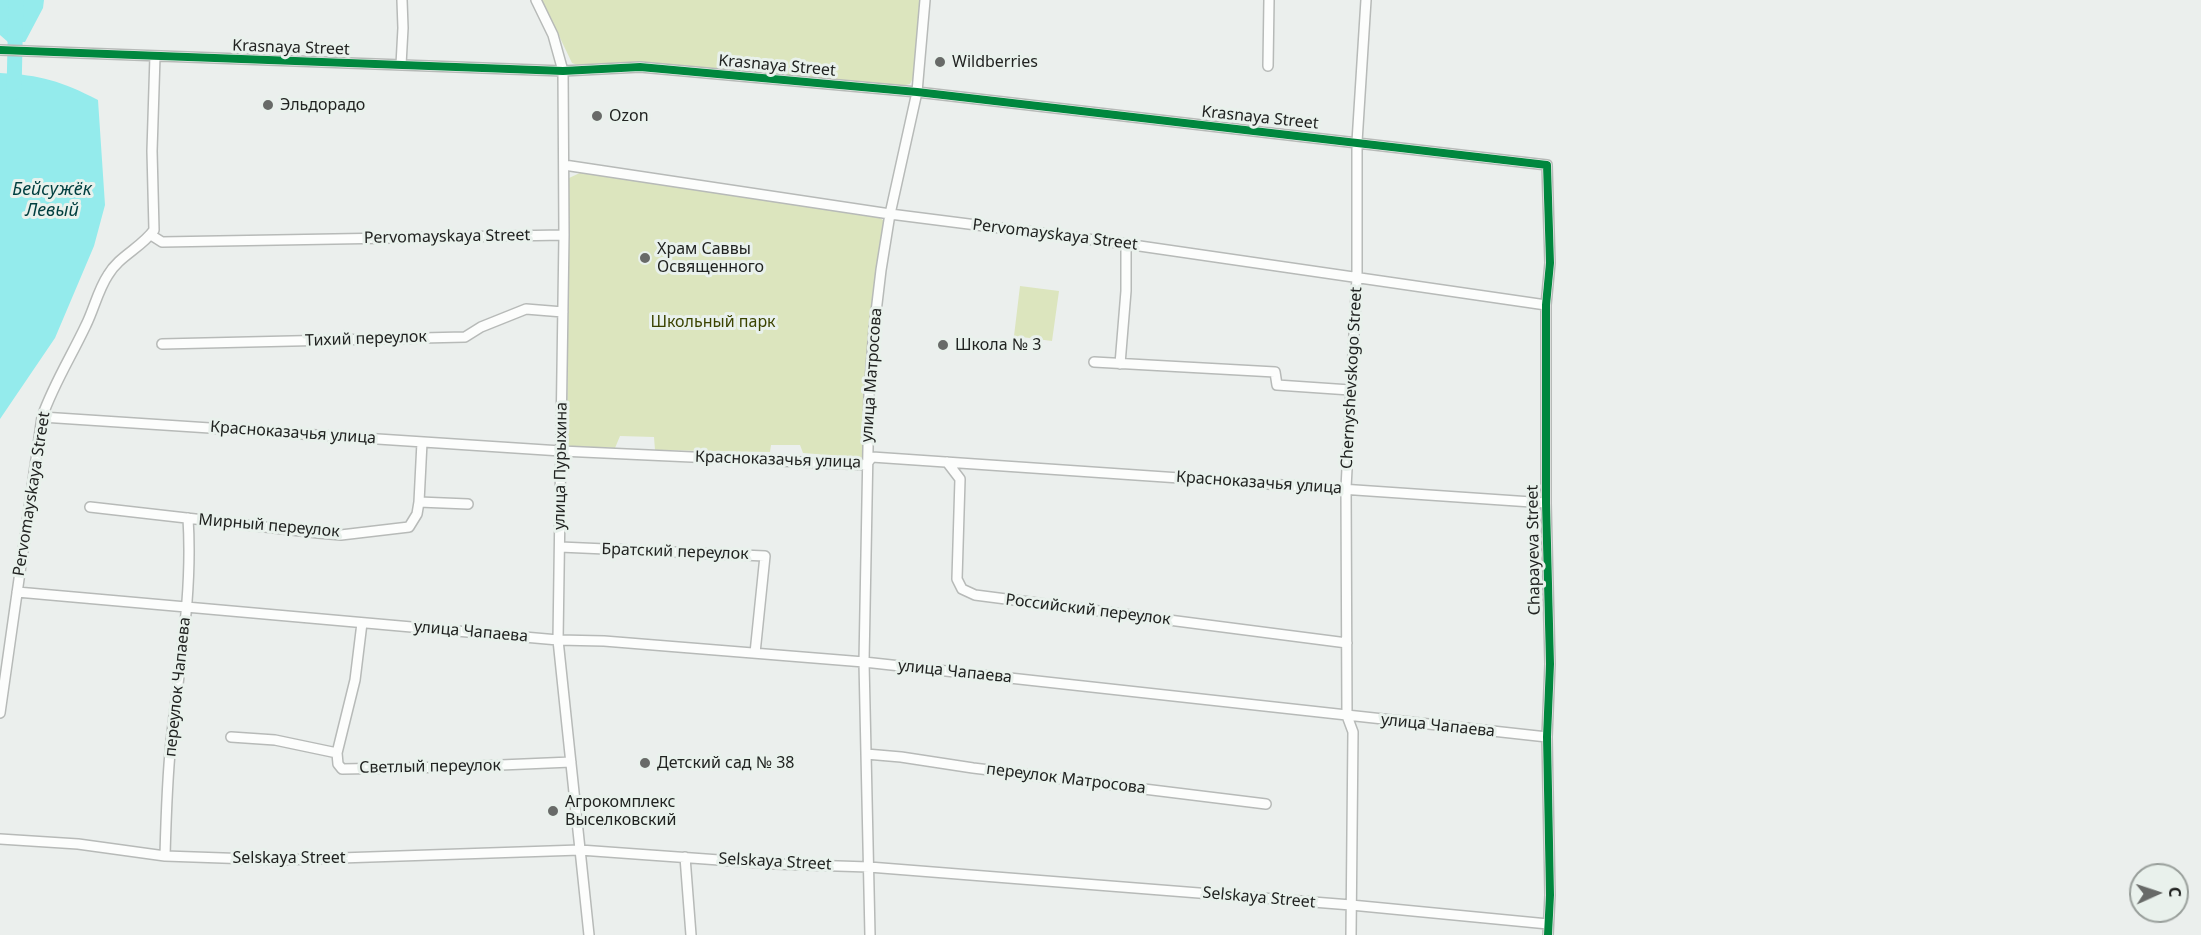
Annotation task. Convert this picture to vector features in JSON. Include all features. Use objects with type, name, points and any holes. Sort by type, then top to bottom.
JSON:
[{"type":"street","points":[[401,65],[402,0]]},
{"type":"street","name":"улица Пурыхина","points":[[537,0],[553,35],[563,71],[564,235],[558,640],[589,935]]},
{"type":"street","name":"улица Матросова","points":[[870,935],[864,662],[866,465],[874,329],[890,214],[917,92],[925,0]]},
{"type":"street","points":[[1268,66],[1269,0]]},
{"type":"street","name":"Chernyshevskogo Street","points":[[1351,935],[1353,732],[1347,716],[1346,488],[1358,277],[1357,142],[1366,0]]},
{"type":"street","name":"Krasnaya Street","points":[[3,50],[563,71],[640,67],[917,92],[1547,165]]},
{"type":"street","points":[[151,235],[154,230],[152,151],[155,56]]},
{"type":"street","name":"Pervomayskaya Street","points":[[564,165],[890,214],[1126,244],[1546,305]]},
{"type":"street","name":"Chapayeva Street","points":[[1547,165],[1550,263],[1546,305],[1546,503],[1550,653],[1547,737],[1548,935]]},
{"type":"street","name":"Pervomayskaya Street","points":[[0,713],[42,417],[57,379],[85,327],[108,274],[120,260],[144,243],[151,235],[162,242],[564,235]]},
{"type":"street","points":[[1120,364],[1126,291],[1126,244]]},
{"type":"street","name":"Тихий переулок","points":[[162,344],[465,337],[481,327],[526,309],[563,312]]},
{"type":"street","points":[[1094,362],[1275,372],[1276,385],[1350,390]]},
{"type":"street","name":"Красноказачья улица","points":[[42,417],[561,451],[866,465],[872,457],[1546,503]]},
{"type":"street","points":[[422,442],[420,502],[468,504]]},
{"type":"street","name":"Российский переулок","points":[[947,462],[960,479],[957,579],[962,589],[975,595],[1347,643]]},
{"type":"street","name":"Мирный переулок","points":[[90,507],[340,535],[409,527],[417,514],[420,502]]},
{"type":"street","name":"переулок Чапаева","points":[[165,856],[171,741],[187,608],[190,548],[188,518]]},
{"type":"street","name":"Братский переулок","points":[[560,547],[765,556],[755,653]]},
{"type":"street","name":"улица Чапаева","points":[[16,592],[558,640],[604,641],[864,662],[1547,737]]},
{"type":"street","points":[[337,753],[355,680],[362,623]]},
{"type":"street","name":"Светлый переулок","points":[[231,737],[275,740],[337,753],[338,764],[342,769],[571,762]]},
{"type":"street","name":"переулок Матросова","points":[[866,754],[1266,804]]},
{"type":"street","name":"Selskaya Street","points":[[0,839],[78,844],[165,856],[280,860],[580,850],[776,864],[869,867],[1351,905],[1548,924]]},
{"type":"street","points":[[685,857],[691,935]]},
{"type":"green space","points":[[542,0],[920,0],[914,76],[910,84],[902,86],[640,64],[583,67],[572,63]]},
{"type":"green space","name":"Школьный парк","points":[[582,172],[877,216],[883,220],[884,230],[867,346],[865,458],[803,453],[800,445],[771,445],[770,452],[655,450],[654,437],[620,436],[615,448],[567,446],[569,178]]},
{"type":"green space","points":[[1020,286],[1059,291],[1052,341],[1014,336]]},
{"type":"water","points":[[0,0],[44,0],[43,8],[25,42],[8,42],[0,35]]},
{"type":"water","name":"Бейсужёк Левый","points":[[0,73],[50,80],[98,100],[105,205],[94,246],[55,338],[0,419]]},
{"type":"waterway","name":"Бейсужёк Левый","points":[[14,92],[16,0]]},
{"type":"cycle path","points":[[0,50],[563,71],[640,67],[917,92],[1547,165],[1550,263],[1546,305],[1546,503],[1550,664],[1547,737],[1550,895],[1548,935]]},
{"type":"place","name":"Wildberries","points":[[940,62]]},
{"type":"place","name":"Эльдорадо","points":[[268,105]]},
{"type":"place","name":"Ozon","points":[[597,116]]},
{"type":"place","name":"Храм Саввы Освященного","points":[[645,258]]},
{"type":"place","name":"Школа № 3","points":[[943,345]]},
{"type":"place","name":"Детский сад № 38","points":[[645,763]]},
{"type":"place","name":"Агрокомплекс Выселковский","points":[[553,811]]}]
